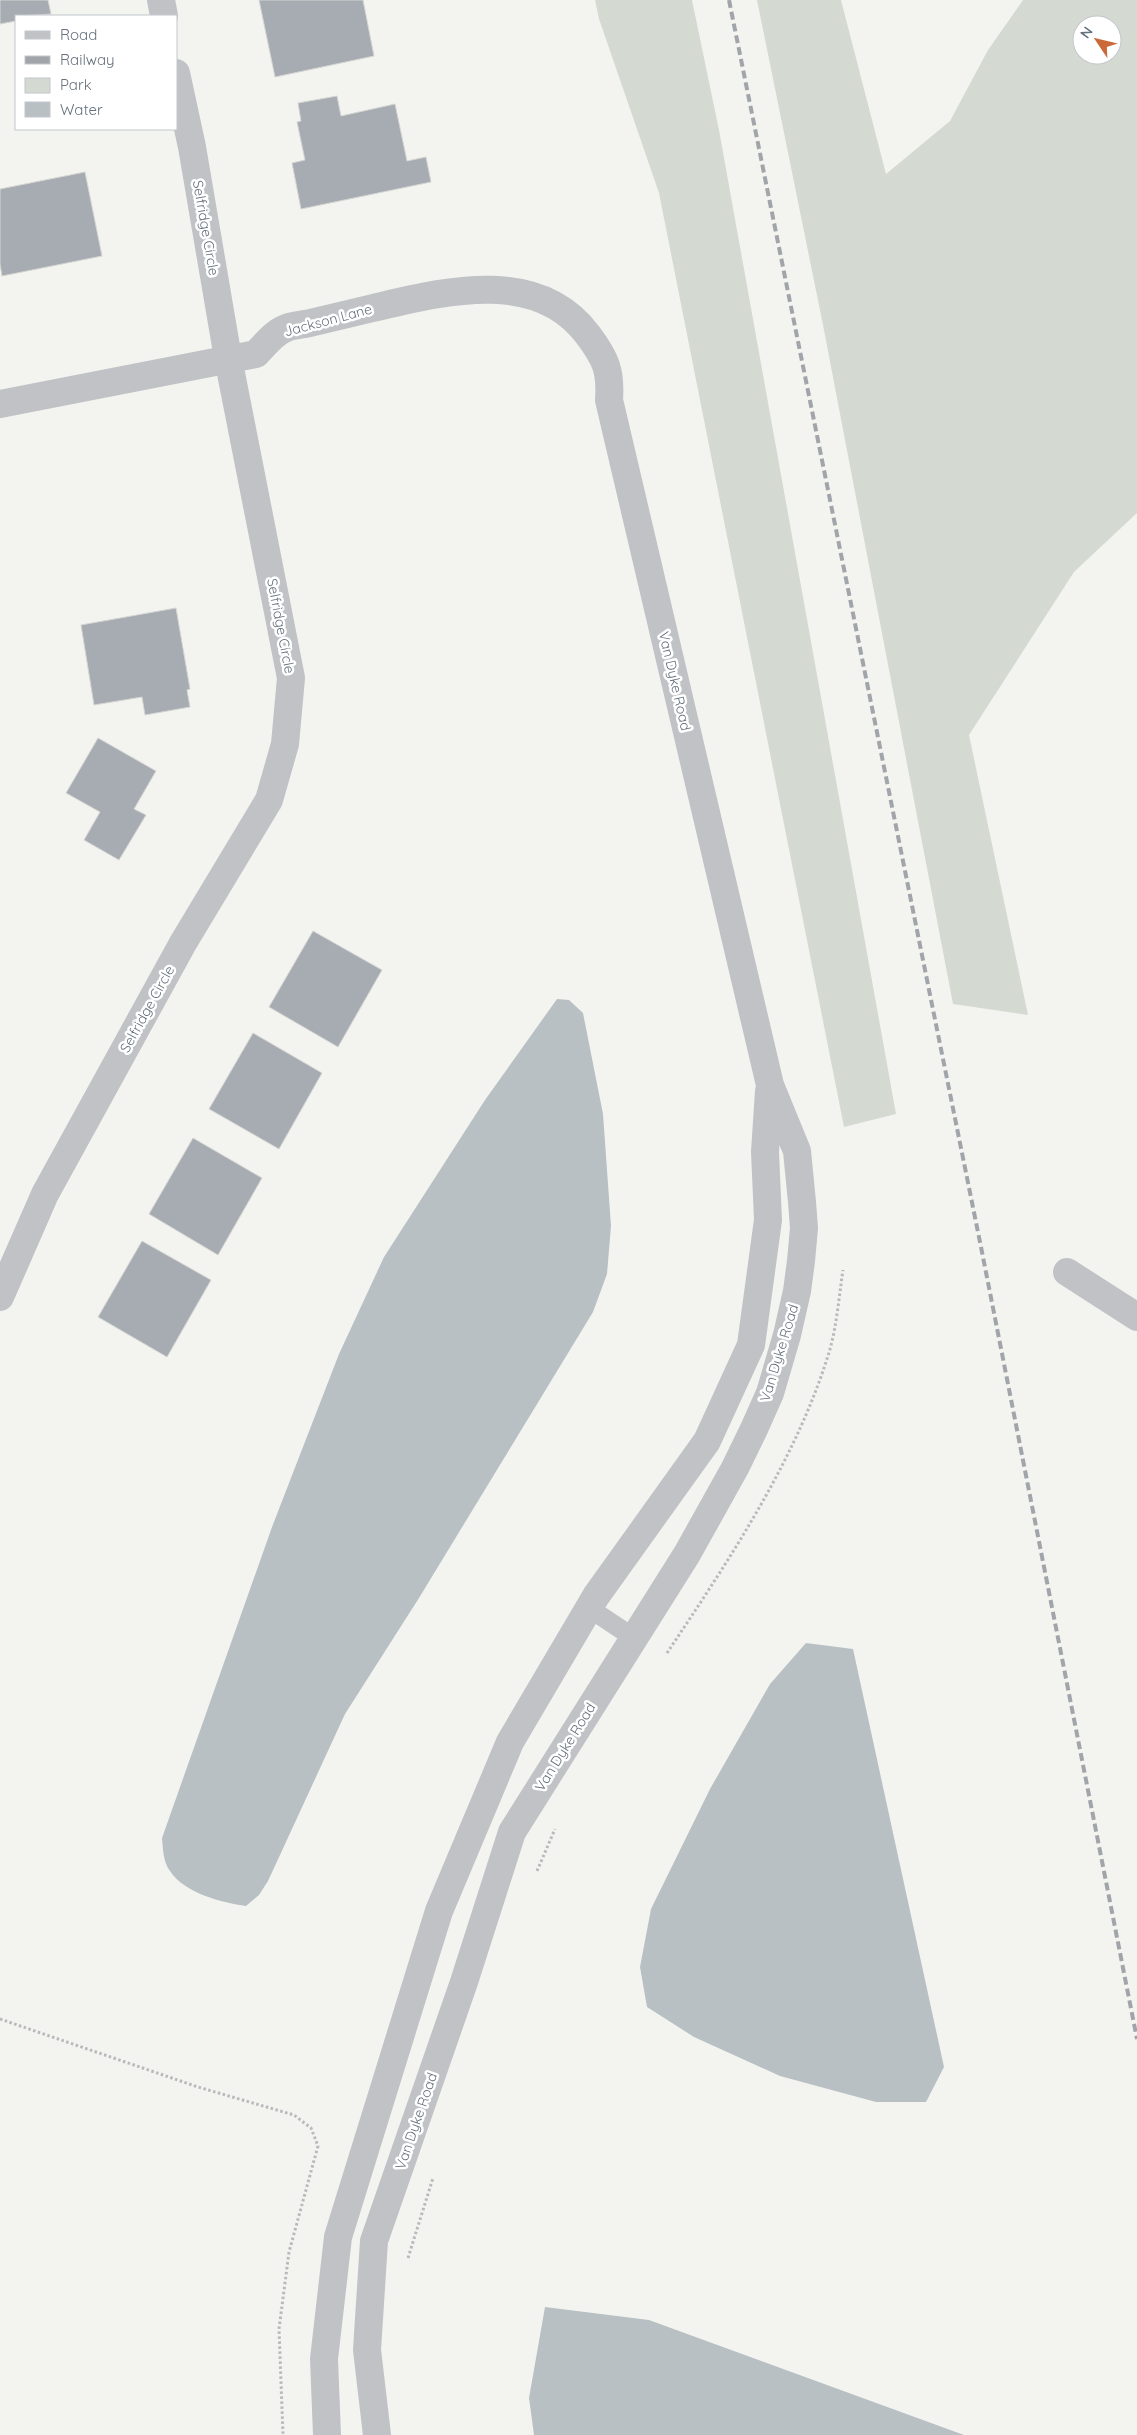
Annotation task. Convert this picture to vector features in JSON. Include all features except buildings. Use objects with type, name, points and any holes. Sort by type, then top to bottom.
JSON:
[{"type":"street","points":[[161,0],[164,15]]},
{"type":"street","name":"Selfridge Circle","points":[[0,1297],[45,1194],[183,943],[269,800],[286,744],[291,678],[228,358],[192,147],[178,82]]},
{"type":"street","name":"Jackson Lane","points":[[0,404],[256,354],[283,329],[428,296],[477,289],[502,290],[546,302]]},
{"type":"street","name":"Van Dyke Road","points":[[377,2435],[367,2350],[374,2241],[464,1982],[512,1832],[688,1554],[735,1468],[770,1393],[787,1335],[797,1291],[804,1228],[796,1151],[770,1085],[609,400],[610,376],[599,349],[584,329],[568,314],[546,302]]},
{"type":"street","name":"Van Dyke Road","points":[[327,2435],[324,2359],[338,2237],[439,1911],[510,1742],[589,1608],[707,1441],[751,1345],[768,1220],[765,1152],[770,1085]]},
{"type":"street","points":[[1067,1272],[1137,1317]]},
{"type":"lane","points":[[589,1608],[634,1638]]},
{"type":"path","points":[[666,1654],[737,1547],[804,1419],[830,1348],[843,1270]]},
{"type":"path","points":[[536,1874],[559,1820]]},
{"type":"path","points":[[0,2019],[198,2087],[294,2115],[311,2128],[318,2146],[289,2252],[279,2329],[283,2435]]},
{"type":"path","points":[[408,2259],[436,2171]]},
{"type":"green space","points":[[595,0],[692,0],[719,130],[896,1114],[844,1127],[659,193],[599,19]]},
{"type":"green space","points":[[757,0],[841,0],[886,174],[950,121],[988,50],[1023,0],[1137,0],[1137,513],[1074,572],[969,735],[1028,1015],[953,1004],[823,325]]},
{"type":"water","points":[[557,999],[569,1000],[583,1013],[603,1114],[611,1226],[607,1274],[593,1312],[419,1598],[345,1714],[268,1881],[259,1895],[246,1906],[205,1896],[176,1879],[170,1871],[165,1860],[162,1838],[272,1527],[339,1354],[384,1257],[485,1100]]},
{"type":"water","points":[[806,1643],[853,1649],[944,2067],[926,2102],[876,2102],[780,2076],[694,2037],[647,2007],[640,1967],[651,1909],[710,1789],[770,1684]]},
{"type":"water","points":[[545,2307],[649,2320],[964,2435],[534,2435],[529,2398]]},
{"type":"railway","points":[[729,0],[981,1247],[1137,2039]]}]
